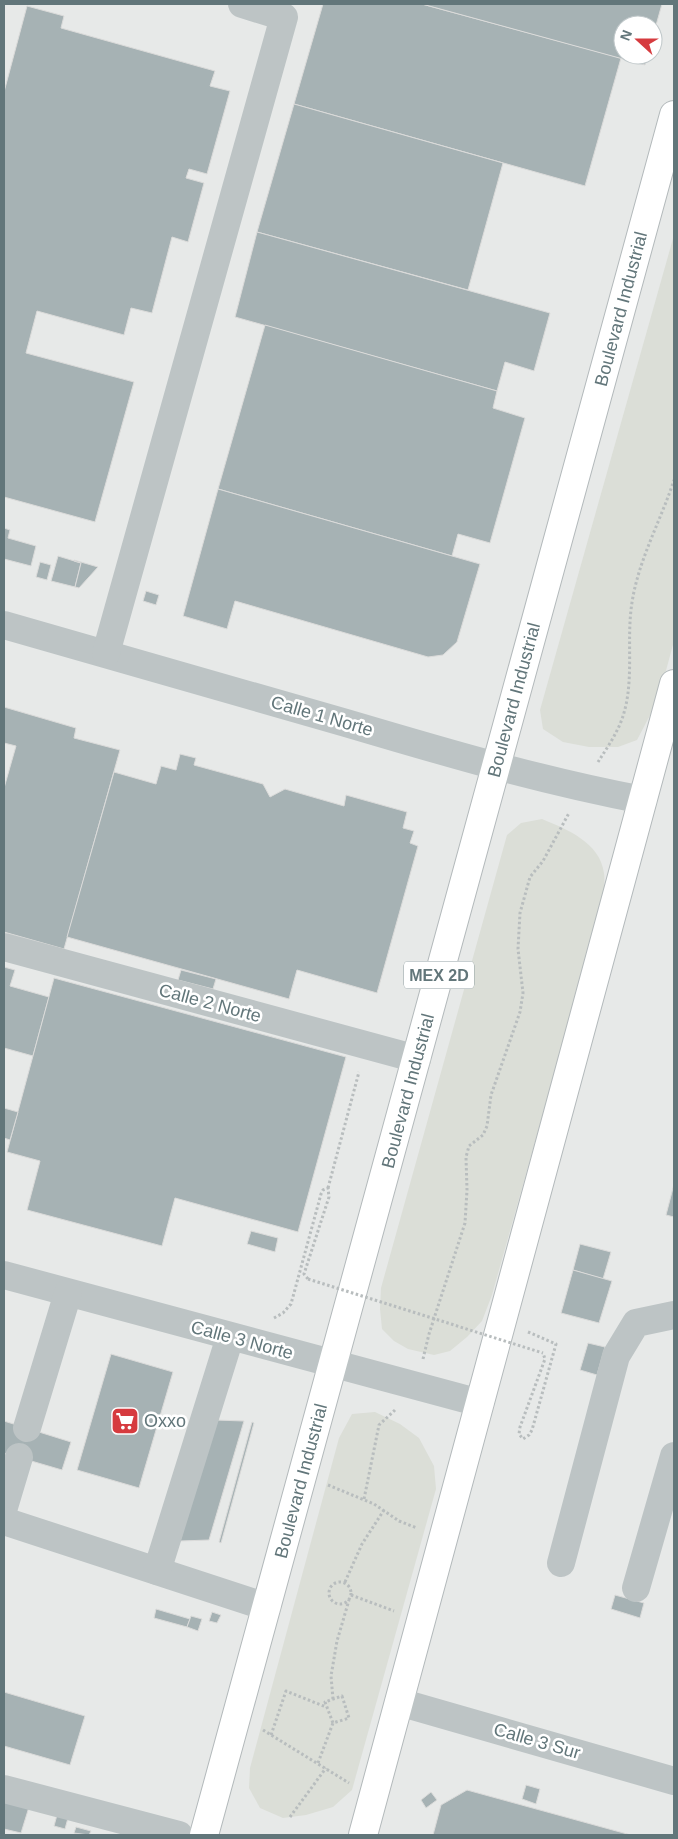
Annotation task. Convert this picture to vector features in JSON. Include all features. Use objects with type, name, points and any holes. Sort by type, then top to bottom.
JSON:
[{"type":"highway","name":"Boulevard Industrial","points":[[204,1835],[496,767],[668,159],[674,115]]},
{"type":"highway","points":[[362,1835],[674,684]]},
{"type":"street","points":[[106,653],[284,17],[242,4]]},
{"type":"street","name":"Calle 1 Norte","points":[[4,626],[106,653],[496,767],[582,788],[643,800]]},
{"type":"street","name":"Calle 2 Norte","points":[[4,947],[417,1059]]},
{"type":"street","name":"Calle 3 Norte","points":[[4,1275],[480,1403]]},
{"type":"street","points":[[27,1428],[68,1293]]},
{"type":"street","points":[[561,1563],[616,1356],[636,1323],[674,1315]]},
{"type":"street","points":[[157,1571],[230,1337]]},
{"type":"street","points":[[636,1588],[674,1456]]},
{"type":"street","points":[[4,1507],[19,1457]]},
{"type":"street","points":[[4,1521],[267,1607]]},
{"type":"street","name":"Calle 3 Sur","points":[[399,1702],[674,1781]]},
{"type":"street","points":[[4,1789],[178,1835]]},
{"type":"path","points":[[364,1499],[380,1425],[418,1387],[429,1334],[464,1223],[467,1190],[466,1156],[469,1146],[483,1135],[487,1126],[491,1095],[520,1012],[523,993],[518,949],[520,913],[530,877],[543,861],[582,788],[616,734],[624,716],[629,684],[631,609],[654,529],[674,480]]},
{"type":"path","points":[[367,1045],[328,1188],[329,1197],[304,1274],[308,1279],[543,1353],[545,1359],[520,1427],[519,1434],[523,1439],[532,1430],[556,1344]]},
{"type":"path","points":[[291,1304],[320,1194],[328,1188]]},
{"type":"path","points":[[302,1476],[364,1499],[399,1521],[415,1528],[444,1536]]},
{"type":"path","points":[[345,1582],[362,1544],[384,1510]]},
{"type":"path","points":[[333,1699],[331,1676],[351,1595],[350,1587],[345,1582],[338,1581],[332,1585],[329,1592],[330,1598],[336,1603],[343,1604],[349,1600]]},
{"type":"path","points":[[351,1595],[420,1621]]},
{"type":"path","points":[[271,1736],[286,1691],[326,1707]]},
{"type":"path","points":[[318,1764],[333,1723],[325,1702],[342,1696],[349,1718],[333,1723]]},
{"type":"path","points":[[237,1714],[326,1768],[372,1799]]},
{"type":"path","points":[[290,1817],[326,1768]]},
{"type":"shaded area","points":[[4,4],[674,4],[674,1835],[4,1835]]},
{"type":"shaded area","points":[[674,235],[674,641],[658,700],[637,740],[618,747],[589,747],[563,742],[543,729],[540,710]]},
{"type":"shaded area","points":[[542,819],[571,832],[589,845],[596,853],[604,873],[604,896],[492,1295],[482,1321],[467,1337],[450,1351],[434,1355],[408,1349],[394,1341],[382,1329],[380,1309],[381,1288],[507,835],[521,823]]},
{"type":"shaded area","points":[[375,1412],[400,1424],[419,1438],[434,1466],[436,1489],[352,1790],[333,1807],[306,1815],[283,1818],[260,1808],[249,1788],[250,1768],[339,1438],[352,1414]]},
{"type":"building","points":[[323,4],[422,4],[613,56],[613,65],[619,65],[585,186],[294,104]]},
{"type":"building","points":[[422,4],[662,4],[659,15],[613,15],[613,56]]},
{"type":"building","points":[[27,6],[64,16],[61,28],[215,71],[210,86],[230,91],[207,174],[189,169],[186,178],[204,183],[188,242],[172,237],[152,313],[131,308],[124,335],[37,311],[26,353],[134,382],[95,522],[4,497],[4,92]]},
{"type":"building","points":[[294,104],[503,163],[468,290],[257,232]]},
{"type":"building","points":[[257,232],[550,313],[534,371],[505,362],[497,391],[235,317]]},
{"type":"building","points":[[265,325],[497,391],[493,408],[525,418],[490,543],[458,534],[452,556],[218,489]]},
{"type":"building","points":[[218,489],[480,564],[457,642],[443,655],[428,657],[235,601],[227,629],[183,616]]},
{"type":"building","points":[[4,528],[10,530],[8,538],[36,546],[31,566],[4,559]]},
{"type":"building","points":[[58,556],[81,563],[75,587],[51,581]]},
{"type":"building","points":[[74,560],[98,567],[79,588],[75,587],[81,563]]},
{"type":"building","points":[[40,562],[51,565],[47,580],[36,577]]},
{"type":"building","points":[[146,591],[159,595],[156,605],[143,601]]},
{"type":"building","points":[[4,707],[76,728],[74,738],[120,750],[64,949],[4,932],[4,788],[16,746],[4,743]]},
{"type":"building","points":[[180,754],[196,758],[194,765],[263,784],[270,797],[285,789],[344,806],[346,795],[407,812],[403,828],[414,831],[410,843],[418,846],[377,993],[297,970],[289,999],[67,937],[114,772],[156,784],[161,766],[176,770]]},
{"type":"building","points":[[4,967],[15,970],[10,986],[49,997],[33,1056],[4,1048]]},
{"type":"building","points":[[181,970],[216,979],[213,989],[178,980]]},
{"type":"building","points":[[54,978],[346,1057],[298,1232],[175,1198],[162,1246],[27,1210],[40,1161],[7,1152]]},
{"type":"building","points":[[4,1108],[18,1112],[10,1140],[4,1138]]},
{"type":"building","points":[[674,1184],[674,1217],[666,1215]]},
{"type":"building","points":[[251,1231],[278,1238],[275,1252],[247,1244]]},
{"type":"building","points":[[580,1244],[611,1252],[603,1279],[573,1270]]},
{"type":"building","points":[[573,1270],[612,1281],[599,1323],[561,1313]]},
{"type":"building","points":[[588,1343],[605,1347],[597,1375],[580,1370]]},
{"type":"building","name":"Oxxo","points":[[111,1354],[173,1372],[139,1488],[77,1470]]},
{"type":"building","points":[[215,1420],[244,1421],[209,1540],[180,1541]]},
{"type":"building","points":[[4,1421],[71,1442],[62,1470],[4,1453]]},
{"type":"building","points":[[252,1422],[254,1423],[221,1543],[219,1542]]},
{"type":"building","points":[[615,1595],[644,1603],[640,1618],[611,1609]]},
{"type":"building","points":[[156,1609],[190,1619],[187,1627],[154,1618]]},
{"type":"building","points":[[212,1612],[221,1615],[217,1623],[209,1621]]},
{"type":"building","points":[[191,1616],[202,1619],[198,1631],[187,1627]]},
{"type":"building","points":[[4,1692],[85,1716],[70,1765],[4,1746]]},
{"type":"building","points":[[526,1785],[540,1789],[536,1804],[522,1799]]},
{"type":"building","points":[[467,1790],[631,1835],[433,1835],[441,1805]]},
{"type":"building","points":[[431,1792],[437,1800],[426,1808],[421,1800]]},
{"type":"building","points":[[4,1800],[29,1807],[21,1833],[4,1829]]},
{"type":"building","points":[[57,1815],[68,1818],[65,1829],[54,1826]]},
{"type":"building","points":[[76,1827],[91,1831],[89,1835],[74,1833]]},
{"type":"place","name":"Oxxo","points":[[125,1421]]}]
